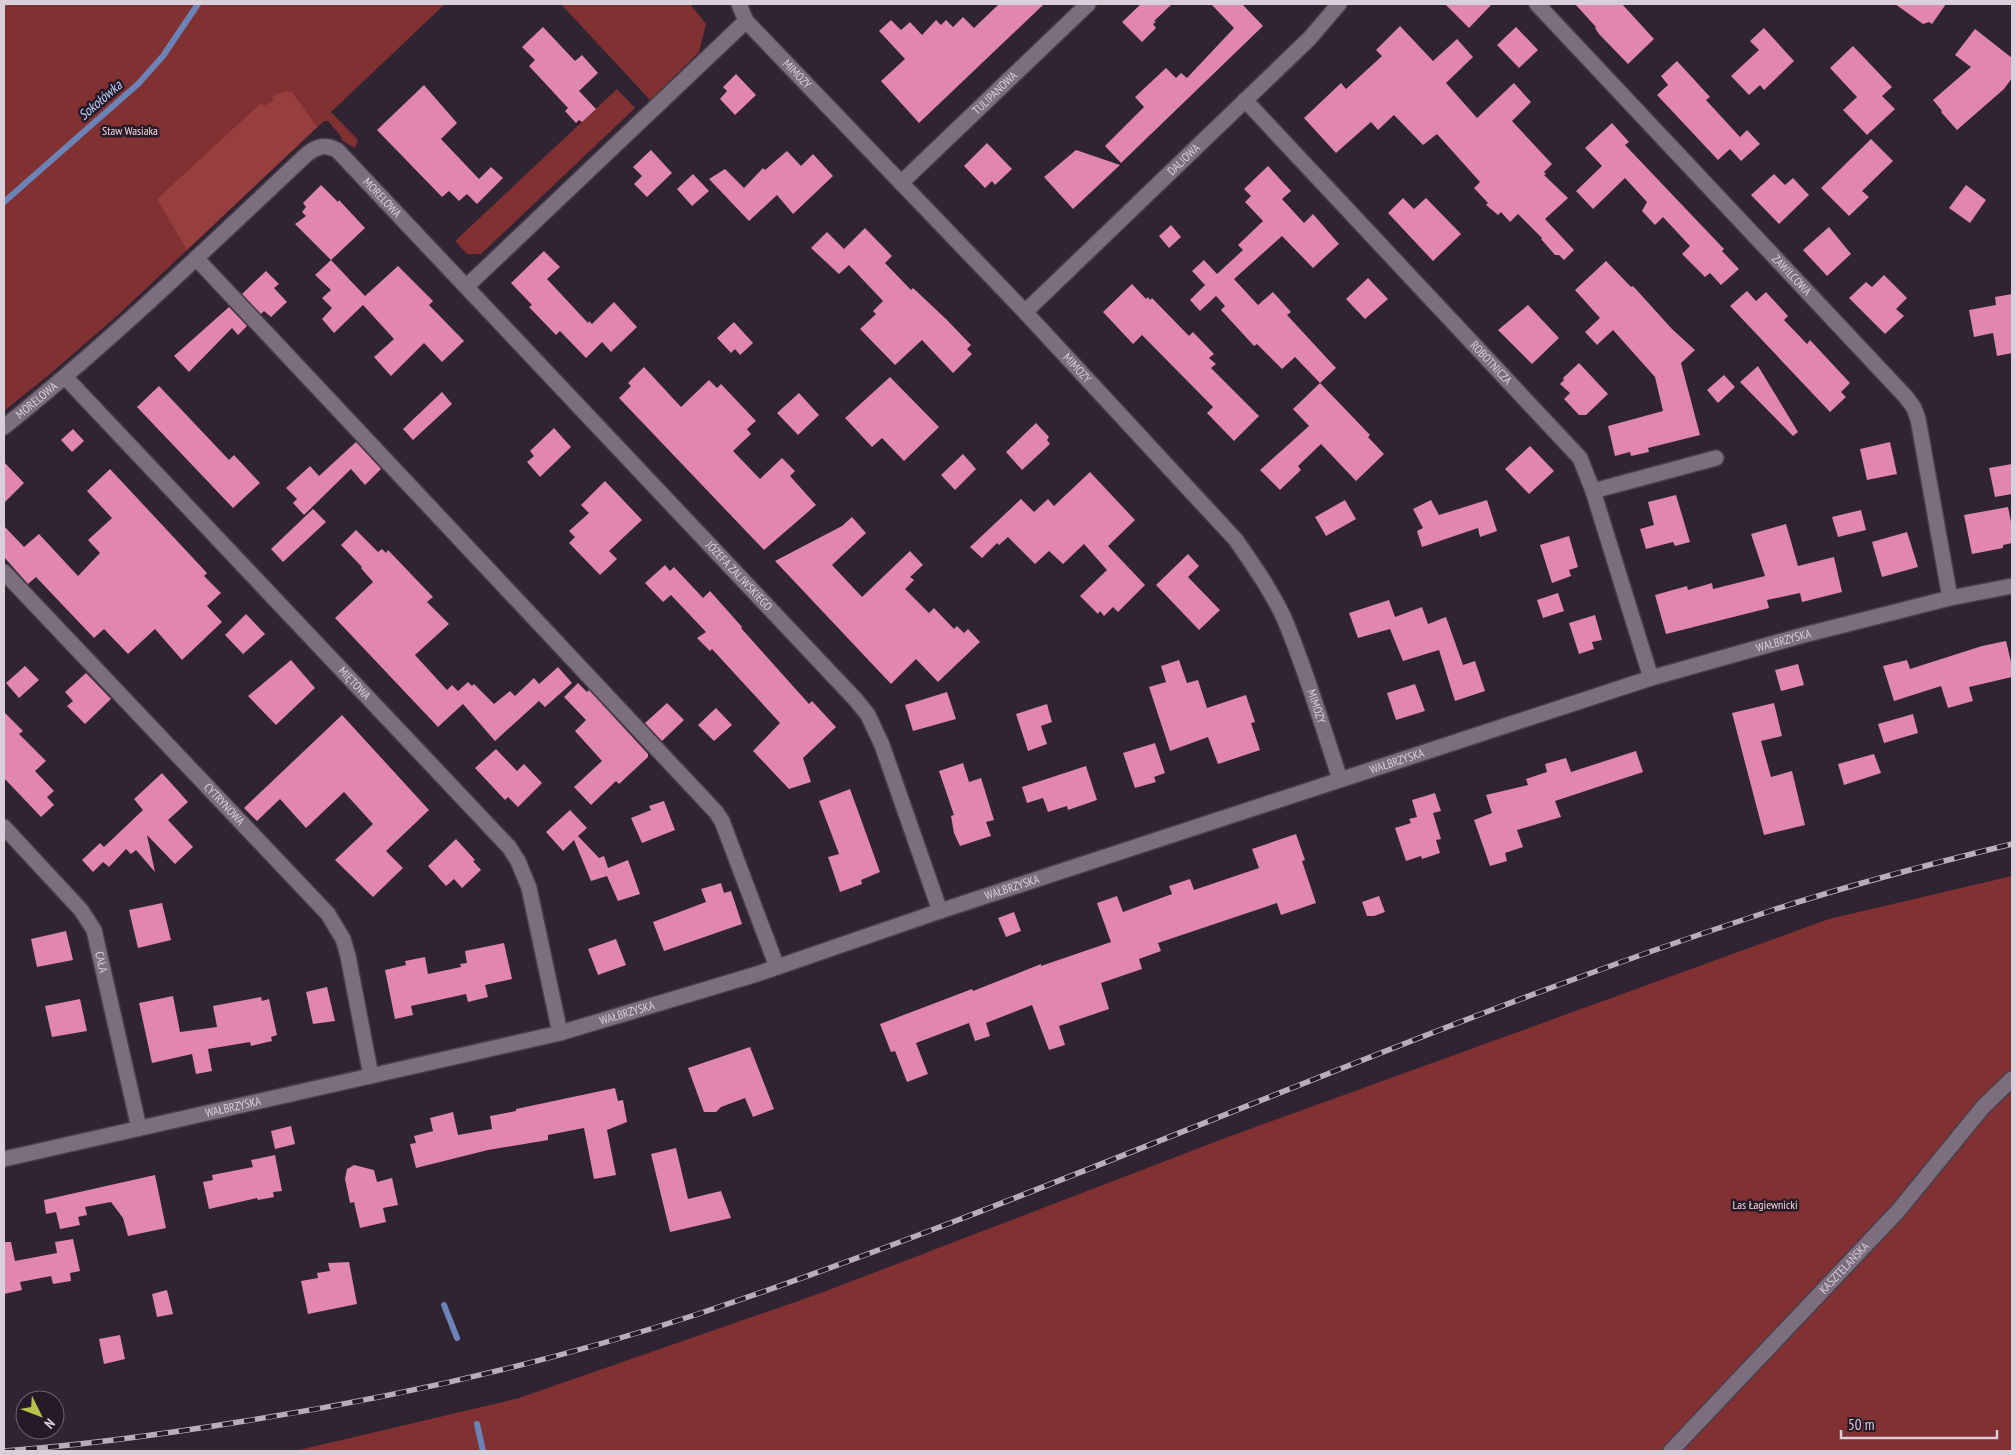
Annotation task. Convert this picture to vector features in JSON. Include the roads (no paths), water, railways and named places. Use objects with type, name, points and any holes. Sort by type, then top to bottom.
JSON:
[{"type":"street","name":"MIMOZY","points":[[739,4],[746,21],[1024,312],[1236,540],[1262,578],[1283,616],[1300,660],[1340,779]]},
{"type":"street","name":"TULIPANOWA","points":[[901,184],[1088,4]]},
{"type":"street","name":"DALIOWA","points":[[1024,312],[1310,38],[1339,4]]},
{"type":"street","name":"ZAWILCOWA","points":[[1536,4],[1906,397],[1914,408],[1918,419],[1950,598]]},
{"type":"street","points":[[467,286],[746,21]]},
{"type":"street","name":"ROBOTNICZA","points":[[1245,100],[1577,454],[1583,464],[1593,491],[1651,678]]},
{"type":"street","name":"MORELOWA","points":[[4,428],[66,378],[307,154],[316,148],[330,146],[344,155],[467,286]]},
{"type":"street","points":[[196,258],[716,812],[722,820],[777,967]]},
{"type":"street","name":"JÓZEFA ZALIWSKIEGO","points":[[467,286],[868,715],[882,745],[940,911]]},
{"type":"street","name":"MIĘTOWA","points":[[66,378],[509,847],[518,861],[529,888],[560,1033]]},
{"type":"street","points":[[1593,491],[1716,458]]},
{"type":"street","name":"CYTRYNOWA","points":[[4,572],[328,914],[343,939],[348,956],[371,1076]]},
{"type":"street","name":"WAŁBRZYSKA","points":[[4,1159],[560,1033],[660,1005],[1340,779],[1651,678],[1800,636],[1950,598],[2012,586]]},
{"type":"street","name":"CAŁA","points":[[4,827],[81,910],[94,930],[139,1128]]},
{"type":"street","name":"KASZTELAŃSKA","points":[[1671,1451],[1891,1218],[1984,1106],[2012,1079]]},
{"type":"waterway","name":"Sokołówka","points":[[4,202],[138,84],[163,56],[198,4]]},
{"type":"waterway","points":[[444,1305],[457,1338]]},
{"type":"waterway","points":[[477,1424],[483,1451]]},
{"type":"railway","points":[[4,1451],[155,1435],[360,1401],[530,1363],[587,1348],[698,1314],[833,1267],[966,1217],[1365,1059],[1632,958],[1828,893],[2012,844]]},
{"type":"park label","name":"Staw Wasiaka","points":[[130,131]]},
{"type":"park label","name":"Las Łagiewnicki","points":[[1765,1205]]}]
